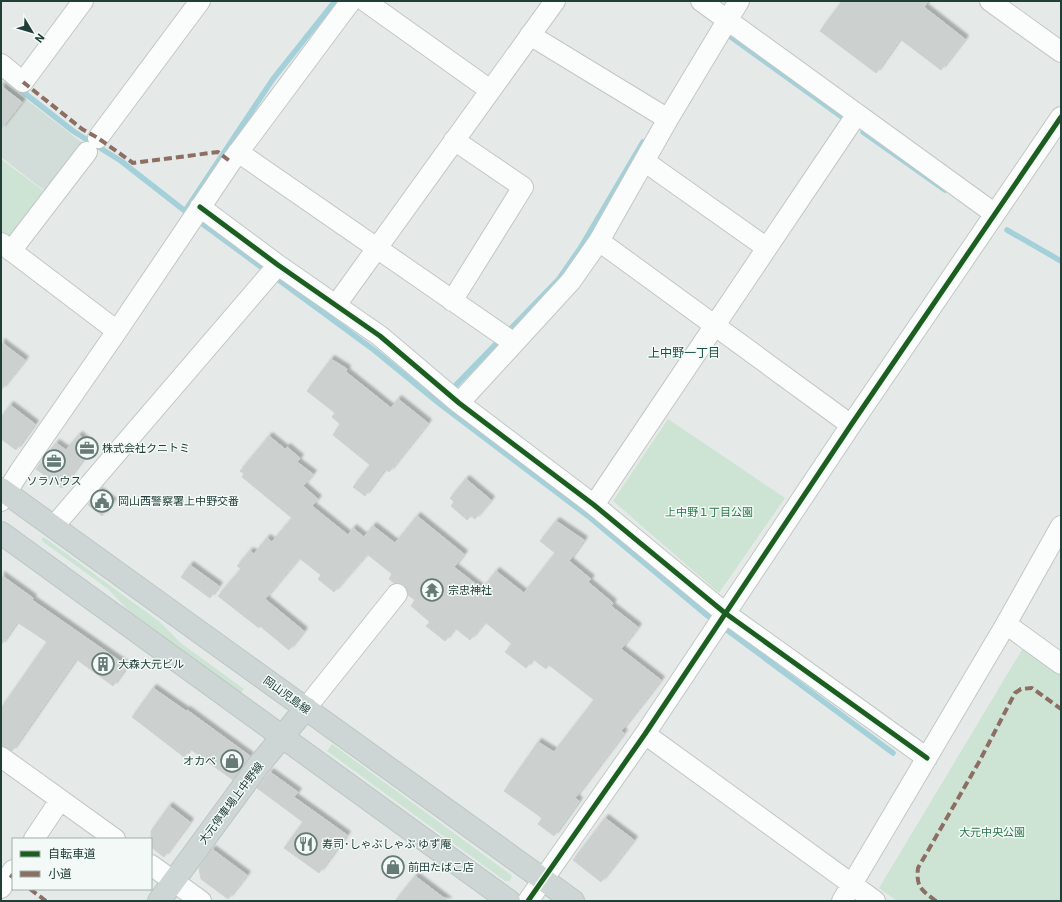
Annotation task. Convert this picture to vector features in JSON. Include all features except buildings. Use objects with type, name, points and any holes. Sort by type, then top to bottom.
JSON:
[{"type":"main road","name":"岡山児島線","points":[[3,494],[54,526],[424,795],[573,901]]},
{"type":"main road","points":[[1,533],[281,738],[509,901]]},
{"type":"main road","name":"大元停車場上中野線","points":[[158,901],[258,766],[306,708]]},
{"type":"street","points":[[1,64],[23,82],[83,1]]},
{"type":"street","points":[[117,331],[6,247],[93,145],[200,1]]},
{"type":"street","points":[[3,494],[117,331],[238,152],[351,1]]},
{"type":"street","points":[[365,1],[490,90]]},
{"type":"street","points":[[336,305],[555,1]]},
{"type":"street","points":[[701,1],[722,22],[857,114],[994,214]]},
{"type":"street","points":[[459,403],[508,339],[571,281],[599,241],[644,161],[662,116],[722,22],[739,1]]},
{"type":"street","points":[[990,1],[1061,52]]},
{"type":"street","points":[[530,35],[662,116]]},
{"type":"street","points":[[594,505],[857,114]]},
{"type":"street","points":[[528,901],[645,734],[851,425],[1061,117]]},
{"type":"street","points":[[452,301],[523,187],[454,140]]},
{"type":"street","points":[[238,152],[508,339]]},
{"type":"street","points":[[644,161],[767,248]]},
{"type":"street","points":[[196,213],[272,271],[336,305],[380,336],[459,403],[594,505],[720,620],[927,758]]},
{"type":"street","points":[[599,241],[851,425]]},
{"type":"street","points":[[54,526],[272,271]]},
{"type":"street","points":[[847,893],[1006,624],[1061,526]]},
{"type":"street","points":[[306,708],[397,594]]},
{"type":"street","points":[[1006,624],[1061,664]]},
{"type":"street","points":[[645,734],[847,893],[874,901]]},
{"type":"street","points":[[1,758],[114,838]]},
{"type":"street","points":[[35,838],[60,800]]},
{"type":"street","points":[[1,859],[12,865]]},
{"type":"street","points":[[152,866],[201,901]]},
{"type":"street","points":[[1,888],[12,872]]},
{"type":"shaded area","points":[[1,80],[85,145],[49,194],[1,157]]},
{"type":"green space","points":[[1,159],[49,195],[10,240],[1,232]]},
{"type":"green space","name":"上中野１丁目公園","points":[[668,419],[785,498],[719,593],[613,501]]},
{"type":"green space","points":[[42,538],[45,538],[160,622],[182,644],[244,689],[241,693],[130,612],[108,589],[42,541]]},
{"type":"green space","name":"大元中央公園","points":[[1023,648],[1061,676],[1061,901],[897,901],[879,888]]},
{"type":"green space","points":[[332,744],[510,874],[512,876],[510,881],[505,881],[327,751]]},
{"type":"waterway","points":[[185,211],[273,79],[335,1]]},
{"type":"waterway","points":[[724,32],[842,117]]},
{"type":"waterway","points":[[18,88],[73,131],[121,161],[185,211],[374,350],[440,404],[588,516],[704,613],[893,753]]},
{"type":"waterway","points":[[863,132],[945,190]]},
{"type":"waterway","points":[[455,386],[558,280],[581,247],[643,142]]},
{"type":"waterway","points":[[1007,230],[1061,261]]},
{"type":"marked path","points":[[23,82],[82,129],[98,138],[133,163],[218,152],[231,162]]},
{"type":"marked path","points":[[936,901],[921,888],[918,880],[918,868],[979,762],[1015,693],[1021,689],[1032,688],[1061,709]]},
{"type":"marked path","points":[[31,890],[46,901]]},
{"type":"cycle path","points":[[528,901],[645,734],[851,425],[1061,117]]},
{"type":"cycle path","points":[[200,207],[278,265],[380,336],[459,403],[594,505],[725,613],[927,758]]},
{"type":"place","name":"株式会社クニトミ","points":[[87,448]]},
{"type":"place","name":"ソラハウス","points":[[54,461]]},
{"type":"place","name":"岡山西警察署上中野交番","points":[[102,501]]},
{"type":"place","name":"宗忠神社","points":[[432,590]]},
{"type":"place","name":"大森大元ビル","points":[[103,664]]},
{"type":"place","name":"オカベ","points":[[232,761]]},
{"type":"place","name":"寿司･しゃぶしゃぶ ゆず庵","points":[[306,844]]},
{"type":"place","name":"前田たばこ店","points":[[393,867]]},
{"type":"district","name":"上中野一丁目","points":[[684,353]]}]
